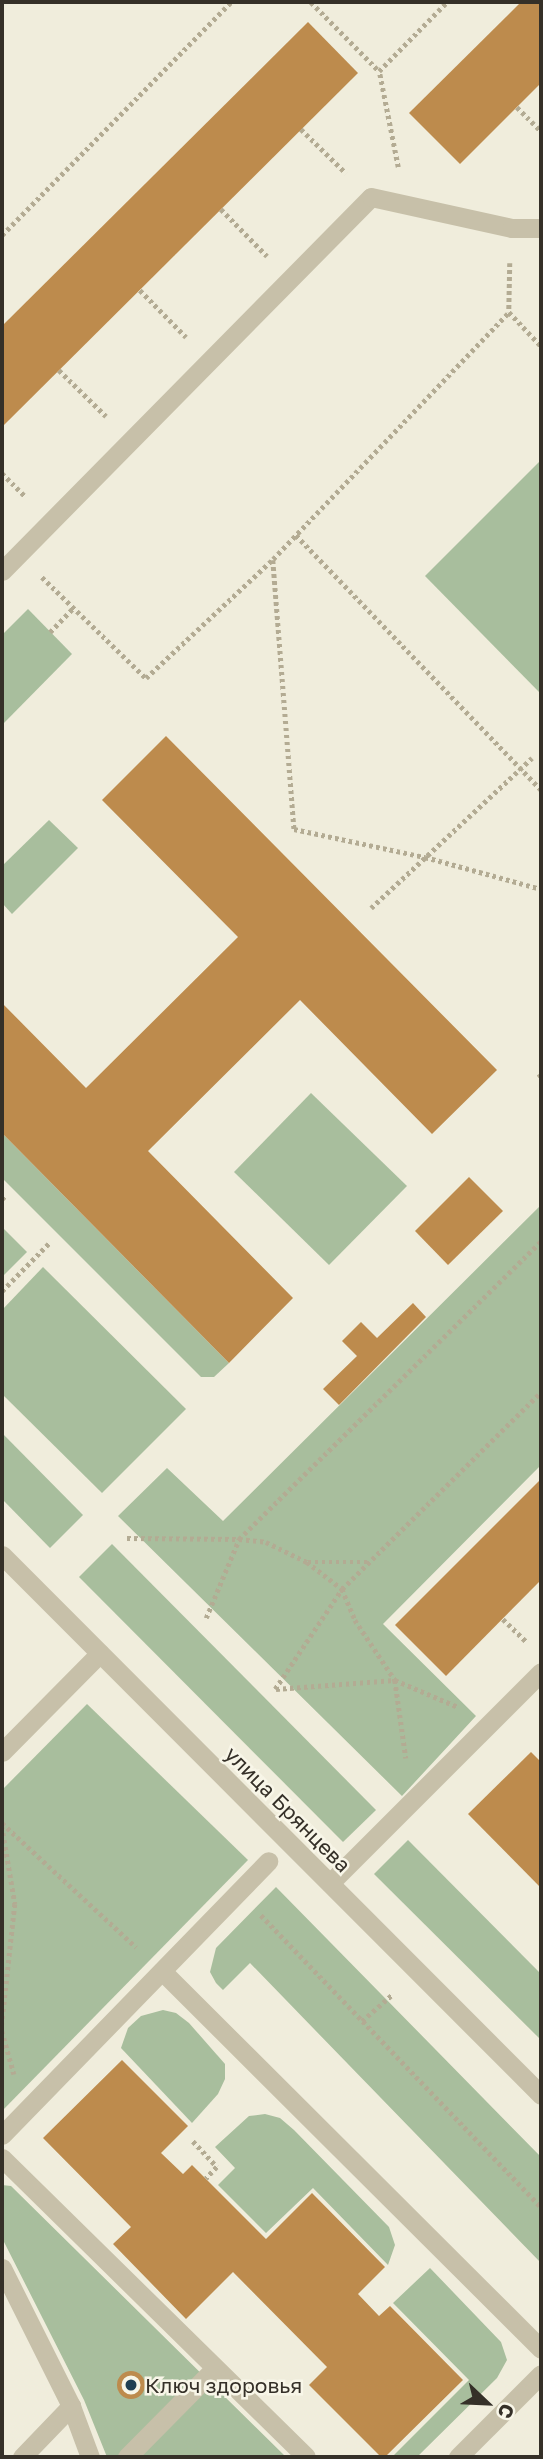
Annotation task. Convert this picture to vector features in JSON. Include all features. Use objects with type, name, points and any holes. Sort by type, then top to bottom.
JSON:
[{"type":"street","points":[[2,571],[371,197],[512,228],[541,228]]},
{"type":"street","name":"улица Брянцева","points":[[2,1555],[541,2095]]},
{"type":"street","points":[[2,1752],[100,1653]]},
{"type":"street","points":[[330,1883],[541,1672]]},
{"type":"street","points":[[2,2135],[268,1861]]},
{"type":"street","points":[[162,1971],[541,2349]]},
{"type":"street","points":[[2,2158],[306,2457]]},
{"type":"street","points":[[2,2268],[71,2406],[90,2457]]},
{"type":"street","points":[[127,2457],[215,2368]]},
{"type":"street","points":[[458,2457],[541,2374]]},
{"type":"street","points":[[22,2457],[71,2406]]},
{"type":"path","points":[[2,235],[231,2]]},
{"type":"path","points":[[311,2],[379,71],[406,205]]},
{"type":"path","points":[[379,71],[447,2]]},
{"type":"path","points":[[517,107],[541,131]]},
{"type":"path","points":[[301,129],[371,197]]},
{"type":"path","points":[[220,209],[291,281]]},
{"type":"path","points":[[18,555],[146,678],[273,559],[509,312],[512,228]]},
{"type":"path","points":[[140,290],[210,362]]},
{"type":"path","points":[[509,312],[541,346]]},
{"type":"path","points":[[59,370],[132,441]]},
{"type":"path","points":[[296,535],[541,790]]},
{"type":"path","points":[[273,559],[294,829],[425,857],[541,889]]},
{"type":"path","points":[[50,632],[74,607]]},
{"type":"path","points":[[371,908],[532,758]]},
{"type":"path","points":[[206,1618],[239,1539],[541,1241]]},
{"type":"path","points":[[2,1291],[50,1242]]},
{"type":"path","points":[[492,1721],[395,1680],[275,1689],[342,1590],[541,1392]]},
{"type":"path","points":[[127,1538],[239,1539],[266,1542],[307,1562],[342,1590],[355,1620],[395,1680],[412,1801]]},
{"type":"path","points":[[307,1562],[370,1562]]},
{"type":"path","points":[[503,1619],[532,1647]]},
{"type":"path","points":[[2,1824],[162,1971]]},
{"type":"path","points":[[2,1824],[15,1904],[2,2024]]},
{"type":"path","points":[[239,1891],[541,2207]]},
{"type":"path","points":[[362,2021],[395,1992]]},
{"type":"path","points":[[193,2141],[217,2167],[206,2179]]},
{"type":"green space","points":[[541,460],[541,694],[425,576]]},
{"type":"green space","points":[[28,609],[72,654],[2,725],[2,635]]},
{"type":"green space","points":[[49,820],[78,848],[12,914],[2,903],[2,866]]},
{"type":"green space","points":[[311,1093],[407,1186],[329,1265],[234,1172]]},
{"type":"green space","points":[[2,1133],[229,1363],[214,1377],[201,1377],[2,1178]]},
{"type":"green space","points":[[541,1205],[541,1465],[383,1624],[476,1716],[402,1796],[118,1516],[167,1468],[223,1521]]},
{"type":"green space","points":[[2,1227],[27,1252],[2,1277]]},
{"type":"green space","points":[[43,1267],[186,1409],[102,1493],[2,1394],[2,1310]]},
{"type":"green space","points":[[2,1433],[83,1515],[50,1548],[2,1499]]},
{"type":"green space","points":[[112,1544],[376,1810],[343,1842],[79,1577]]},
{"type":"green space","points":[[87,1704],[248,1860],[2,2111],[2,1790]]},
{"type":"green space","points":[[408,1840],[541,1974],[541,2040],[374,1874]]},
{"type":"green space","points":[[276,1887],[541,2157],[541,2263],[250,1963],[223,1990],[216,1983],[210,1972],[216,1948]]},
{"type":"green space","points":[[163,2010],[176,2013],[189,2023],[225,2064],[225,2079],[218,2094],[192,2123],[121,2048],[128,2028],[141,2016]]},
{"type":"green space","points":[[265,2114],[280,2118],[294,2130],[389,2227],[395,2245],[388,2265],[313,2188],[266,2233],[218,2185],[235,2168],[215,2147],[249,2116]]},
{"type":"green space","points":[[2,2185],[11,2186],[286,2457],[107,2457],[84,2400],[2,2238]]},
{"type":"green space","points":[[430,2268],[501,2342],[507,2360],[497,2378],[417,2457],[392,2457],[469,2380],[393,2303]]},
{"type":"building","points":[[521,2],[541,2],[541,83],[460,164],[409,113]]},
{"type":"building","points":[[308,22],[358,73],[2,427],[2,326]]},
{"type":"building","points":[[166,736],[497,1070],[432,1134],[300,1000],[148,1151],[293,1298],[229,1363],[2,1133],[2,1003],[86,1088],[238,937],[102,800]]},
{"type":"building","points":[[469,1177],[503,1211],[448,1265],[415,1231]]},
{"type":"building","points":[[413,1303],[426,1317],[339,1405],[323,1389],[357,1356],[342,1341],[361,1322],[377,1338]]},
{"type":"building","points":[[541,1479],[541,1580],[446,1676],[395,1625]]},
{"type":"building","points":[[531,1752],[541,1762],[541,1888],[468,1814]]},
{"type":"building","points":[[122,2060],[188,2126],[161,2153],[183,2174],[192,2165],[266,2239],[312,2193],[385,2267],[358,2294],[379,2316],[390,2306],[463,2380],[385,2457],[381,2457],[309,2385],[327,2367],[233,2272],[186,2319],[113,2244],[131,2227],[43,2138]]},
{"type":"building","name":"Ключ здоровья","points":[[131,2371],[141,2375],[145,2385],[141,2395],[131,2399],[121,2395],[117,2385],[121,2375]]},
{"type":"place","name":"Ключ здоровья","points":[[131,2385]]}]
